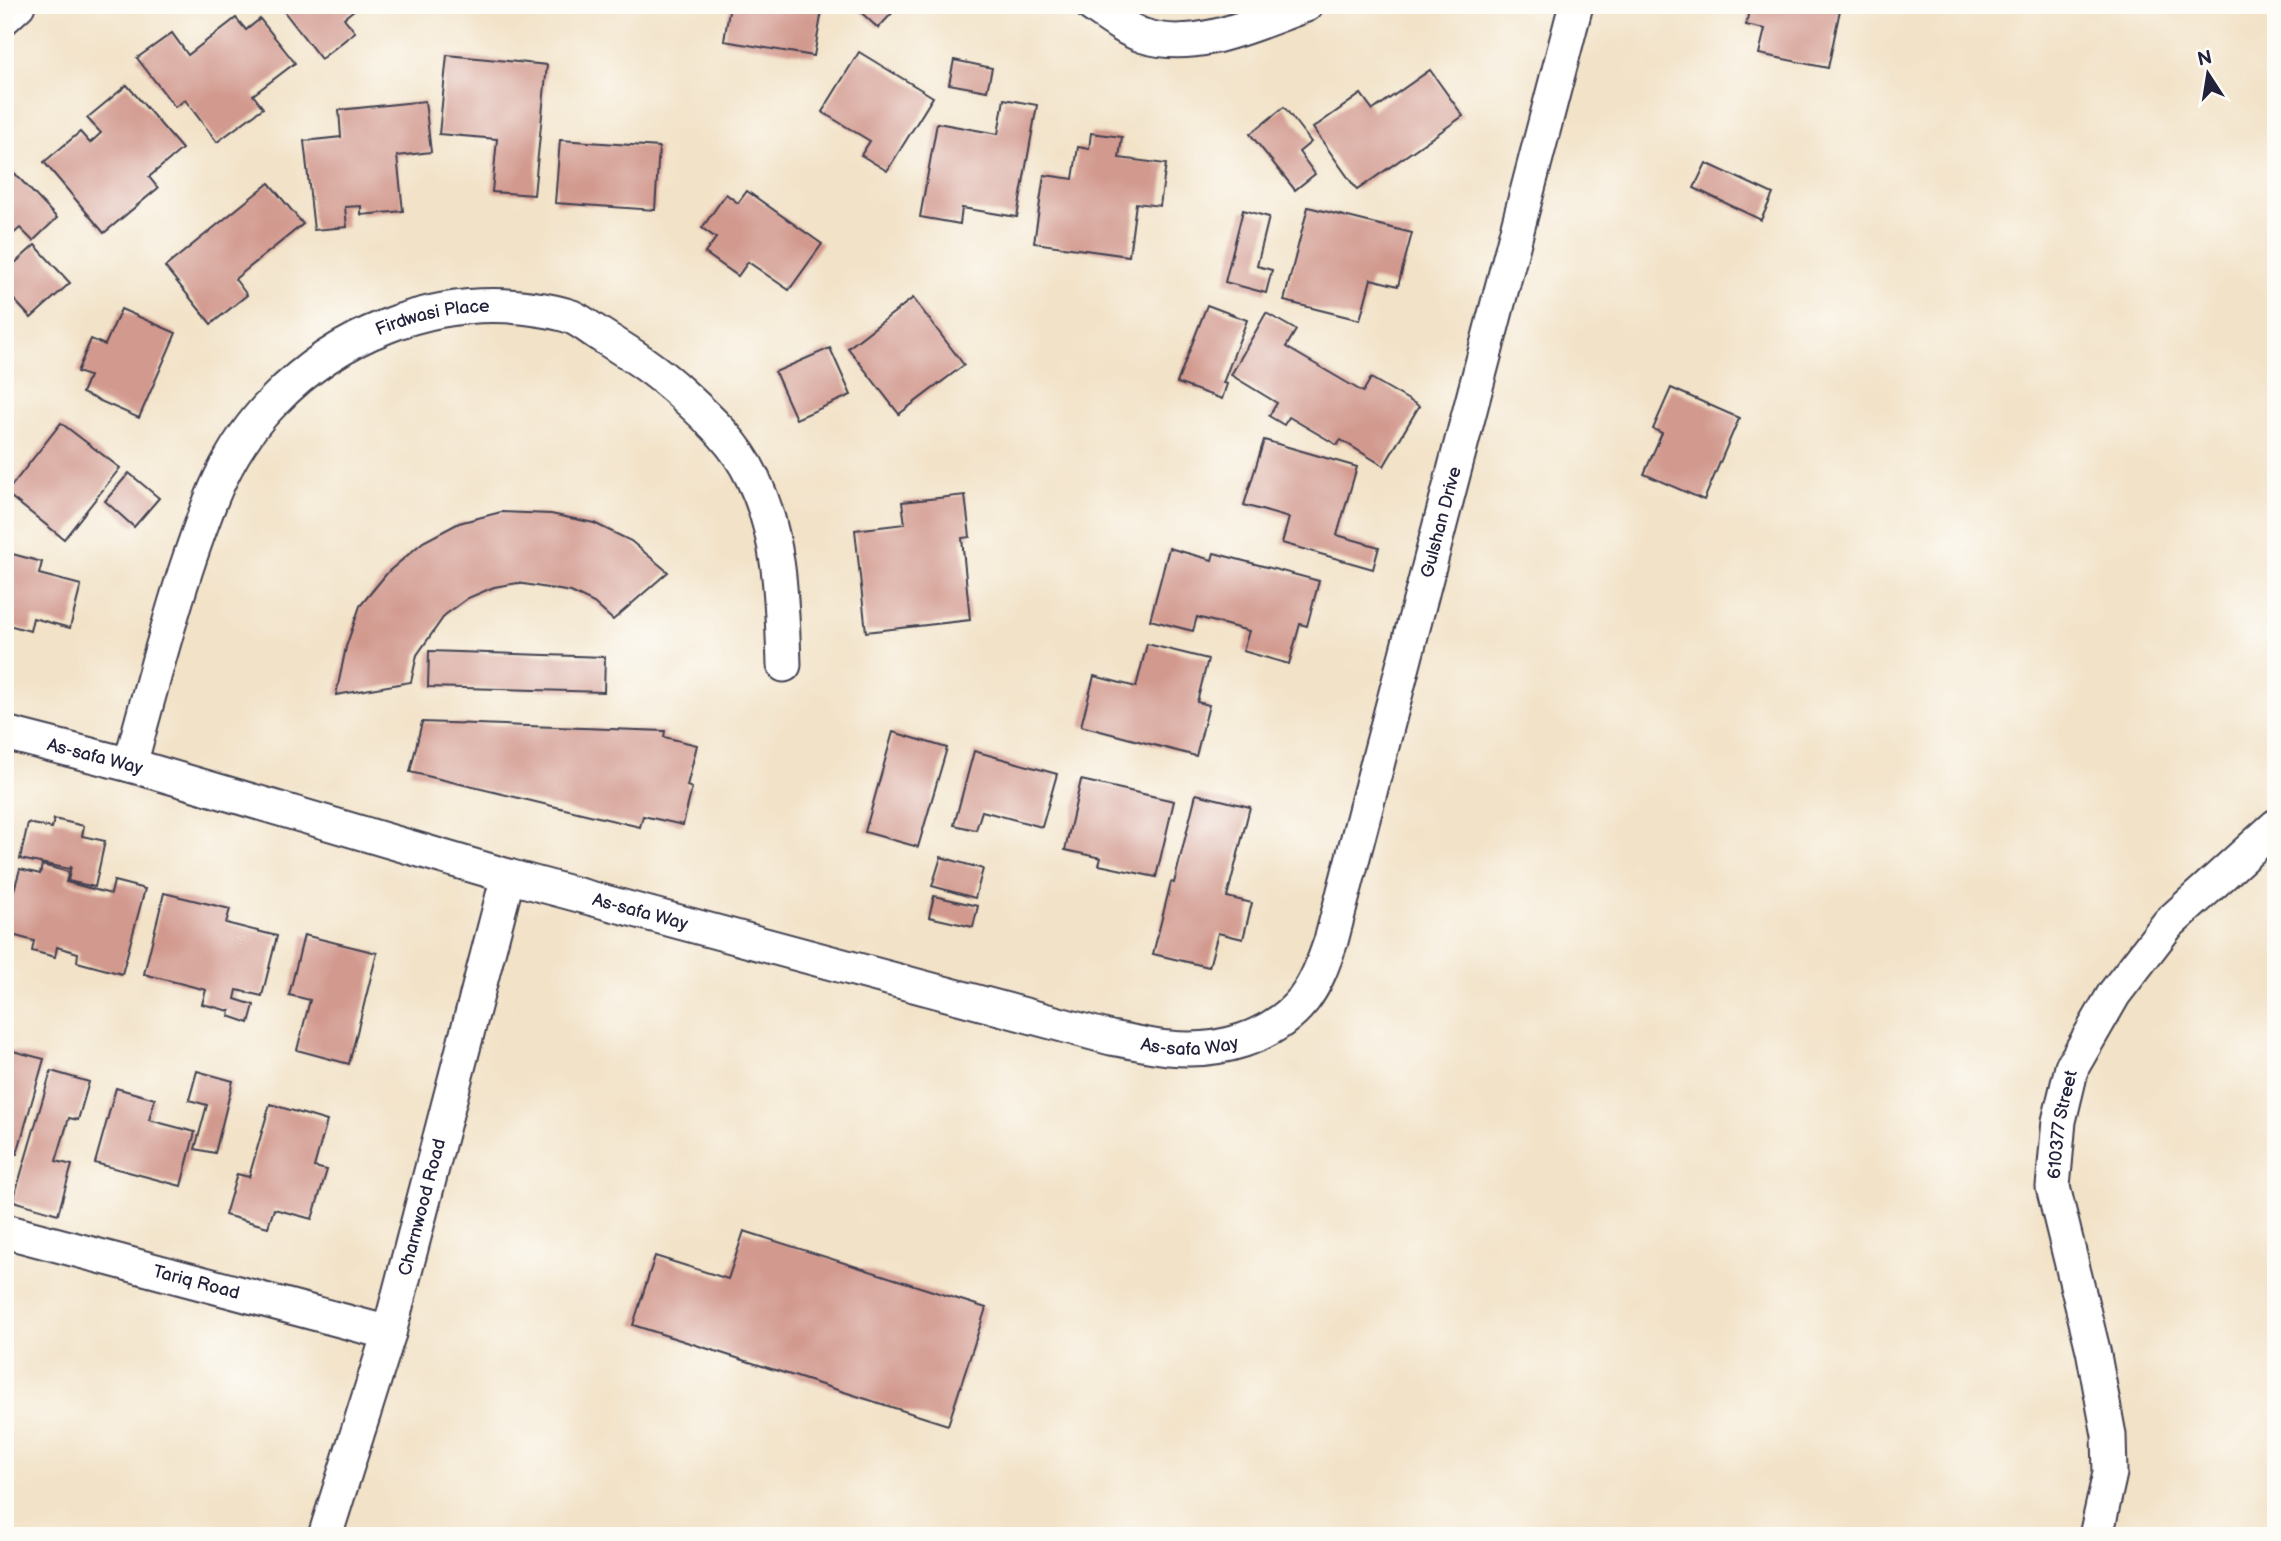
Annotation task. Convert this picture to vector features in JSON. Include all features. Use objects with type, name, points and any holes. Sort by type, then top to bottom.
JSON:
[{"type":"street","points":[[5,17],[18,5]]},
{"type":"street","points":[[1093,5],[1143,36],[1174,41],[1207,38],[1306,5]]},
{"type":"street","name":"Gulshan Drive","points":[[1277,1023],[1303,999],[1320,972],[1331,941],[1576,5]]},
{"type":"street","name":"Firdwasi Place","points":[[130,765],[174,604],[206,511],[223,471],[245,434],[273,401],[305,371],[342,347],[380,328],[420,315],[461,308],[504,306],[546,310],[573,317],[655,369],[718,427],[751,475],[769,524],[782,601],[783,665]]},
{"type":"street","name":"As-safa Way","points":[[5,733],[130,765],[508,876],[1111,1038],[1170,1048],[1210,1048],[1251,1039],[1277,1023]]},
{"type":"street","name":"610377 Street","points":[[2096,1536],[2110,1473],[2109,1435],[2093,1350],[2053,1186],[2059,1121],[2072,1067],[2114,994],[2168,924],[2276,826]]},
{"type":"street","name":"Charnwood Road","points":[[325,1536],[389,1333],[508,876]]},
{"type":"street","name":"Tariq Road","points":[[5,1231],[389,1333]]},
{"type":"building","points":[[279,5],[360,5],[344,18],[355,32],[321,59]]},
{"type":"building","points":[[730,5],[823,5],[814,56],[724,41]]},
{"type":"building","points":[[853,5],[892,5],[896,9],[878,28]]},
{"type":"building","points":[[1750,5],[1841,5],[1828,68],[1759,54],[1765,29],[1746,25]]},
{"type":"building","points":[[236,18],[246,30],[260,19],[295,63],[253,95],[263,108],[217,142],[185,100],[175,107],[137,58],[172,33],[188,55]]},
{"type":"building","points":[[859,52],[933,97],[887,171],[861,155],[870,141],[822,112]]},
{"type":"building","points":[[447,55],[547,65],[534,195],[492,192],[497,139],[439,134]]},
{"type":"building","points":[[954,60],[992,68],[987,91],[949,84]]},
{"type":"building","points":[[1430,70],[1463,116],[1357,190],[1313,128],[1361,94],[1373,110]]},
{"type":"building","points":[[127,85],[182,149],[149,177],[158,188],[104,233],[44,162],[80,132],[90,143],[101,133],[87,118]]},
{"type":"building","points":[[1004,99],[1037,105],[1017,217],[962,208],[960,224],[920,217],[937,123],[998,134]]},
{"type":"building","points":[[425,101],[431,152],[397,156],[403,211],[361,215],[361,206],[345,207],[347,227],[314,230],[304,141],[341,137],[339,110]]},
{"type":"building","points":[[1284,107],[1311,142],[1299,152],[1315,174],[1295,190],[1250,134]]},
{"type":"building","points":[[1091,133],[1122,137],[1119,158],[1166,164],[1160,206],[1136,203],[1129,256],[1034,243],[1044,175],[1073,179],[1078,147],[1089,149]]},
{"type":"building","points":[[560,140],[659,147],[655,210],[555,203]]},
{"type":"building","points":[[5,163],[57,218],[33,241],[20,228],[5,241]]},
{"type":"building","points":[[1706,163],[1773,194],[1761,220],[1694,188]]},
{"type":"building","points":[[269,183],[303,224],[235,279],[247,295],[211,324],[165,267]]},
{"type":"building","points":[[747,191],[822,244],[789,290],[748,262],[738,276],[705,253],[716,238],[702,228],[726,194],[738,203]]},
{"type":"building","points":[[1308,207],[1412,233],[1398,286],[1371,279],[1360,320],[1284,301]]},
{"type":"building","points":[[1243,210],[1269,217],[1257,266],[1272,270],[1266,293],[1225,282]]},
{"type":"building","points":[[5,241],[13,250],[5,257]]},
{"type":"building","points":[[35,245],[70,283],[31,318],[5,290],[5,272]]},
{"type":"building","points":[[913,298],[964,365],[899,414],[848,348]]},
{"type":"building","points":[[1207,305],[1247,320],[1223,383],[1227,384],[1222,399],[1177,383]]},
{"type":"building","points":[[121,309],[176,333],[139,418],[82,393],[89,376],[77,372],[91,339],[105,345]]},
{"type":"building","points":[[1266,313],[1296,330],[1286,347],[1363,392],[1371,378],[1419,406],[1384,466],[1341,440],[1337,445],[1289,417],[1284,425],[1269,416],[1277,403],[1231,375]]},
{"type":"building","points":[[830,348],[851,395],[796,419],[775,372]]},
{"type":"building","points":[[1671,388],[1739,418],[1704,500],[1644,474],[1662,433],[1653,429]]},
{"type":"building","points":[[61,423],[120,468],[64,539],[6,493]]},
{"type":"building","points":[[1264,440],[1357,467],[1337,535],[1379,547],[1373,569],[1282,543],[1289,518],[1244,505]]},
{"type":"building","points":[[129,473],[159,498],[134,527],[105,501]]},
{"type":"building","points":[[965,495],[970,537],[962,538],[970,620],[866,632],[855,530],[905,524],[902,502]]},
{"type":"building","points":[[501,512],[551,514],[594,523],[631,541],[668,572],[613,620],[594,603],[571,592],[518,583],[494,587],[468,598],[445,615],[417,655],[411,682],[336,695],[346,647],[360,606],[388,572],[423,542],[459,523]]},
{"type":"building","points":[[1169,548],[1212,560],[1214,553],[1319,581],[1307,626],[1300,624],[1289,664],[1243,651],[1249,631],[1197,617],[1193,631],[1150,620]]},
{"type":"building","points":[[5,552],[42,562],[39,574],[81,585],[70,628],[33,618],[30,631],[5,624]]},
{"type":"building","points":[[1147,644],[1208,659],[1197,702],[1209,705],[1196,756],[1081,726],[1094,676],[1136,687]]},
{"type":"building","points":[[429,651],[605,657],[604,692],[428,687]]},
{"type":"building","points":[[422,722],[665,731],[664,737],[697,745],[687,786],[692,788],[683,825],[643,816],[640,827],[410,772]]},
{"type":"building","points":[[893,732],[947,748],[918,847],[865,832]]},
{"type":"building","points":[[974,751],[1057,774],[1042,827],[982,811],[976,830],[954,825]]},
{"type":"building","points":[[1081,780],[1174,801],[1156,877],[1099,865],[1101,858],[1065,850]]},
{"type":"building","points":[[1196,794],[1250,807],[1227,897],[1252,903],[1243,939],[1218,933],[1209,967],[1153,954]]},
{"type":"building","points":[[54,819],[84,826],[82,836],[105,841],[95,887],[68,881],[71,866],[70,869],[20,859],[28,823],[52,828]]},
{"type":"building","points":[[941,857],[983,869],[975,898],[932,886]]},
{"type":"building","points":[[42,865],[69,872],[66,882],[111,894],[114,881],[145,889],[122,974],[77,962],[78,953],[57,947],[55,957],[32,951],[34,941],[5,933],[5,922],[20,869],[40,874]]},
{"type":"building","points":[[164,893],[230,909],[226,923],[277,936],[262,996],[237,990],[235,999],[254,1005],[249,1023],[229,1016],[230,1011],[202,1004],[206,990],[144,974]]},
{"type":"building","points":[[934,896],[978,906],[973,927],[929,917]]},
{"type":"building","points":[[304,935],[377,953],[349,1064],[297,1050],[310,1000],[289,995]]},
{"type":"building","points":[[5,1049],[44,1059],[17,1154],[5,1150]]},
{"type":"building","points":[[51,1071],[89,1082],[78,1120],[69,1118],[56,1161],[72,1165],[58,1214],[13,1201]]},
{"type":"building","points":[[197,1071],[233,1081],[215,1153],[195,1149],[207,1105],[189,1100]]},
{"type":"building","points":[[116,1088],[155,1099],[149,1120],[195,1132],[181,1186],[95,1163]]},
{"type":"building","points":[[270,1104],[327,1121],[314,1167],[327,1170],[312,1219],[274,1209],[268,1227],[225,1215],[237,1174],[249,1177]]},
{"type":"building","points":[[744,1231],[986,1308],[948,1425],[633,1325],[655,1256],[728,1279]]}]
